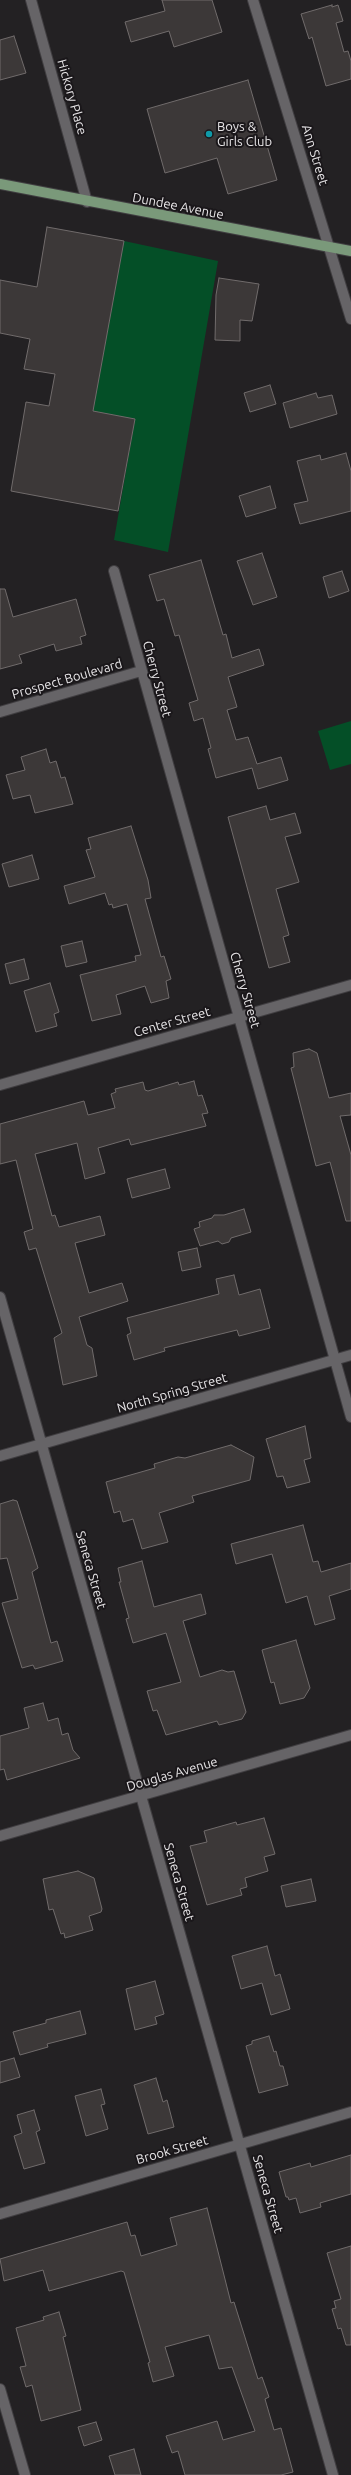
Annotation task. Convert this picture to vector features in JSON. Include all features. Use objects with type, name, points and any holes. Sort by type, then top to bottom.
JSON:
[{"type":"main road","name":"Dundee Avenue","points":[[0,184],[351,251]]},
{"type":"street","name":"Hickory Place","points":[[31,0],[88,202]]},
{"type":"street","name":"Ann Street","points":[[253,0],[351,319]]},
{"type":"street","name":"Cherry Street","points":[[114,571],[351,1417]]},
{"type":"street","name":"Prospect Boulevard","points":[[0,712],[141,671]]},
{"type":"street","name":"Center Street","points":[[0,1085],[351,985]]},
{"type":"street","name":"Seneca Street","points":[[0,1297],[333,2475]]},
{"type":"street","name":"North Spring Street","points":[[0,1456],[351,1356]]},
{"type":"street","name":"Douglas Avenue","points":[[0,1836],[351,1735]]},
{"type":"street","name":"Brook Street","points":[[0,2214],[351,2112]]},
{"type":"street","points":[[0,2389],[25,2475]]},
{"type":"green space","points":[[124,241],[218,261],[168,552],[114,540],[135,419],[93,411]]},
{"type":"green space","points":[[351,721],[351,764],[330,770],[318,731]]},
{"type":"building","points":[[162,0],[212,0],[222,32],[174,47],[169,31],[131,42],[125,22],[165,11]]},
{"type":"building","points":[[332,5],[332,7],[338,5],[343,21],[336,23],[344,52],[348,51],[351,61],[351,79],[326,86],[312,37],[309,39],[301,14]]},
{"type":"building","points":[[14,36],[26,73],[0,80],[0,40]]},
{"type":"building","name":"Boys & Girls Club","points":[[248,80],[277,180],[228,194],[217,158],[165,173],[147,109]]},
{"type":"building","points":[[47,227],[124,241],[93,411],[135,419],[118,511],[11,491],[26,402],[49,406],[55,374],[24,369],[30,339],[0,333],[0,280],[37,287]]},
{"type":"building","points":[[219,278],[259,284],[252,321],[240,320],[240,341],[215,340],[216,295]]},
{"type":"building","points":[[270,385],[276,404],[250,412],[244,393]]},
{"type":"building","points":[[316,393],[318,398],[332,395],[337,414],[290,428],[283,403]]},
{"type":"building","points":[[346,453],[351,471],[351,511],[300,524],[294,504],[308,501],[297,461],[320,455],[321,460]]},
{"type":"building","points":[[270,486],[276,508],[246,517],[239,496]]},
{"type":"building","points":[[262,553],[277,597],[253,605],[237,561]]},
{"type":"building","points":[[201,560],[223,635],[226,634],[232,658],[259,649],[264,665],[228,677],[237,707],[227,710],[236,740],[248,737],[257,764],[281,757],[288,780],[258,789],[252,768],[216,778],[208,749],[211,748],[203,718],[194,721],[189,703],[198,700],[179,635],[175,636],[164,599],[157,601],[149,575]]},
{"type":"building","points":[[342,571],[349,591],[329,598],[323,577]]},
{"type":"building","points":[[0,589],[5,589],[13,617],[76,599],[86,635],[80,637],[82,644],[56,651],[54,644],[19,655],[22,663],[0,669]]},
{"type":"building","points":[[46,749],[50,763],[56,761],[61,778],[65,777],[73,804],[35,813],[30,795],[13,799],[6,775],[25,770],[21,757]]},
{"type":"building","points":[[266,806],[270,820],[295,813],[301,833],[285,837],[299,882],[276,889],[289,935],[283,937],[290,962],[269,968],[228,817]]},
{"type":"building","points":[[131,826],[148,880],[151,898],[145,899],[161,957],[164,956],[171,979],[166,981],[169,998],[151,1003],[145,986],[116,995],[121,1014],[92,1021],[80,975],[136,961],[135,956],[141,955],[127,904],[113,908],[112,904],[109,905],[105,893],[69,904],[64,886],[95,877],[86,850],[91,849],[88,838]]},
{"type":"building","points":[[32,855],[39,879],[9,887],[2,864]]},
{"type":"building","points":[[82,941],[87,962],[66,967],[61,946]]},
{"type":"building","points":[[24,959],[29,979],[10,984],[5,964]]},
{"type":"building","points":[[50,983],[59,1012],[54,1014],[57,1026],[36,1032],[24,991]]},
{"type":"building","points":[[309,1049],[317,1053],[329,1098],[351,1093],[351,1115],[340,1116],[351,1155],[351,1221],[346,1221],[330,1162],[316,1166],[291,1068],[294,1067],[293,1053]]},
{"type":"building","points":[[194,1081],[198,1096],[202,1095],[208,1113],[202,1114],[206,1126],[131,1145],[129,1139],[98,1148],[105,1173],[85,1179],[77,1143],[35,1154],[52,1216],[55,1215],[59,1227],[100,1216],[105,1235],[75,1243],[89,1293],[122,1283],[128,1301],[79,1317],[87,1345],[92,1348],[97,1376],[63,1385],[54,1338],[62,1333],[36,1248],[29,1250],[24,1232],[33,1229],[16,1160],[0,1164],[0,1124],[84,1101],[88,1115],[115,1108],[111,1094],[116,1092],[115,1089],[143,1082],[145,1090],[148,1091],[178,1082],[179,1085]]},
{"type":"building","points":[[165,1169],[170,1188],[132,1198],[127,1179]]},
{"type":"building","points":[[244,1209],[251,1232],[231,1238],[229,1242],[222,1244],[218,1241],[200,1246],[194,1229],[200,1227],[199,1222],[212,1218],[214,1215],[224,1215]]},
{"type":"building","points":[[197,1248],[201,1267],[182,1271],[178,1252]]},
{"type":"building","points":[[234,1275],[239,1295],[260,1289],[270,1328],[239,1336],[237,1330],[164,1348],[165,1351],[134,1360],[127,1335],[131,1333],[127,1318],[219,1294],[216,1279]]},
{"type":"building","points":[[305,1426],[311,1458],[304,1460],[310,1482],[287,1488],[283,1476],[277,1477],[266,1439]]},
{"type":"building","points":[[231,1445],[254,1457],[250,1480],[192,1496],[194,1502],[159,1513],[168,1542],[142,1549],[133,1519],[123,1522],[120,1511],[114,1513],[106,1482],[155,1468],[154,1464],[178,1457],[185,1458]]},
{"type":"building","points":[[13,1500],[17,1501],[38,1568],[32,1572],[51,1643],[57,1641],[63,1661],[35,1669],[33,1665],[22,1668],[2,1603],[18,1599],[7,1558],[0,1559],[0,1504]]},
{"type":"building","points":[[303,1525],[313,1562],[318,1561],[321,1572],[351,1563],[351,1589],[329,1596],[335,1619],[315,1625],[307,1596],[286,1603],[272,1554],[236,1564],[231,1544]]},
{"type":"building","points":[[142,1561],[154,1607],[201,1594],[206,1614],[183,1621],[200,1677],[222,1670],[228,1672],[234,1671],[246,1712],[242,1719],[219,1725],[217,1721],[166,1735],[157,1710],[153,1711],[147,1691],[181,1682],[166,1633],[133,1643],[126,1619],[129,1618],[119,1582],[121,1582],[118,1568]]},
{"type":"building","points":[[296,1640],[310,1688],[304,1698],[280,1704],[274,1682],[271,1683],[262,1650]]},
{"type":"building","points":[[43,1703],[48,1721],[58,1718],[62,1735],[68,1733],[73,1750],[80,1758],[7,1780],[4,1769],[0,1770],[0,1736],[29,1728],[24,1708]]},
{"type":"building","points":[[264,1818],[275,1854],[264,1857],[268,1871],[245,1878],[247,1887],[240,1889],[242,1895],[207,1905],[190,1846],[207,1842],[204,1831],[236,1822],[237,1825]]},
{"type":"building","points":[[78,1871],[94,1878],[102,1909],[101,1912],[89,1916],[93,1930],[65,1938],[64,1933],[61,1934],[53,1909],[49,1910],[43,1879]]},
{"type":"building","points":[[311,1879],[316,1901],[286,1907],[281,1886]]},
{"type":"building","points":[[267,1946],[275,1976],[280,1974],[290,2009],[271,2015],[262,1983],[241,1989],[232,1956]]},
{"type":"building","points":[[155,1981],[164,2014],[155,2017],[157,2024],[135,2030],[126,1989]]},
{"type":"building","points":[[80,2011],[86,2034],[47,2044],[48,2047],[20,2055],[13,2032],[46,2023],[46,2020]]},
{"type":"building","points":[[269,2036],[274,2052],[276,2051],[280,2066],[283,2066],[288,2085],[259,2093],[246,2046],[252,2044],[252,2041]]},
{"type":"building","points":[[14,2058],[20,2077],[0,2083],[0,2062]]},
{"type":"building","points":[[156,2078],[163,2102],[167,2100],[174,2127],[148,2134],[134,2085]]},
{"type":"building","points":[[101,2089],[105,2104],[101,2105],[108,2129],[86,2136],[75,2096]]},
{"type":"building","points":[[34,2110],[40,2130],[36,2132],[45,2163],[24,2169],[14,2136],[22,2133],[17,2115]]},
{"type":"building","points":[[351,2155],[351,2194],[320,2203],[321,2207],[300,2213],[296,2198],[289,2200],[288,2197],[286,2197],[279,2172],[310,2163],[311,2167]]},
{"type":"building","points":[[207,2208],[231,2303],[234,2302],[258,2379],[262,2377],[269,2397],[265,2399],[274,2430],[281,2428],[293,2472],[281,2475],[185,2475],[178,2451],[172,2453],[166,2436],[217,2421],[223,2440],[255,2431],[232,2367],[219,2369],[209,2335],[165,2347],[174,2376],[153,2382],[148,2363],[150,2362],[124,2272],[121,2271],[49,2291],[43,2270],[4,2281],[0,2259],[127,2222],[131,2236],[135,2235],[141,2256],[177,2245],[170,2218]]},
{"type":"building","points":[[351,2246],[351,2345],[346,2345],[341,2328],[338,2329],[332,2309],[336,2308],[334,2301],[341,2299],[327,2253]]},
{"type":"building","points":[[59,2312],[66,2336],[63,2337],[81,2410],[41,2421],[32,2385],[26,2387],[20,2367],[26,2366],[16,2328],[44,2320],[43,2317]]},
{"type":"building","points":[[96,2422],[102,2440],[84,2446],[78,2427]]},
{"type":"building","points":[[134,2449],[141,2475],[115,2475],[109,2456]]},
{"type":"place","name":"Boys & Girls Club","points":[[209,134]]}]
